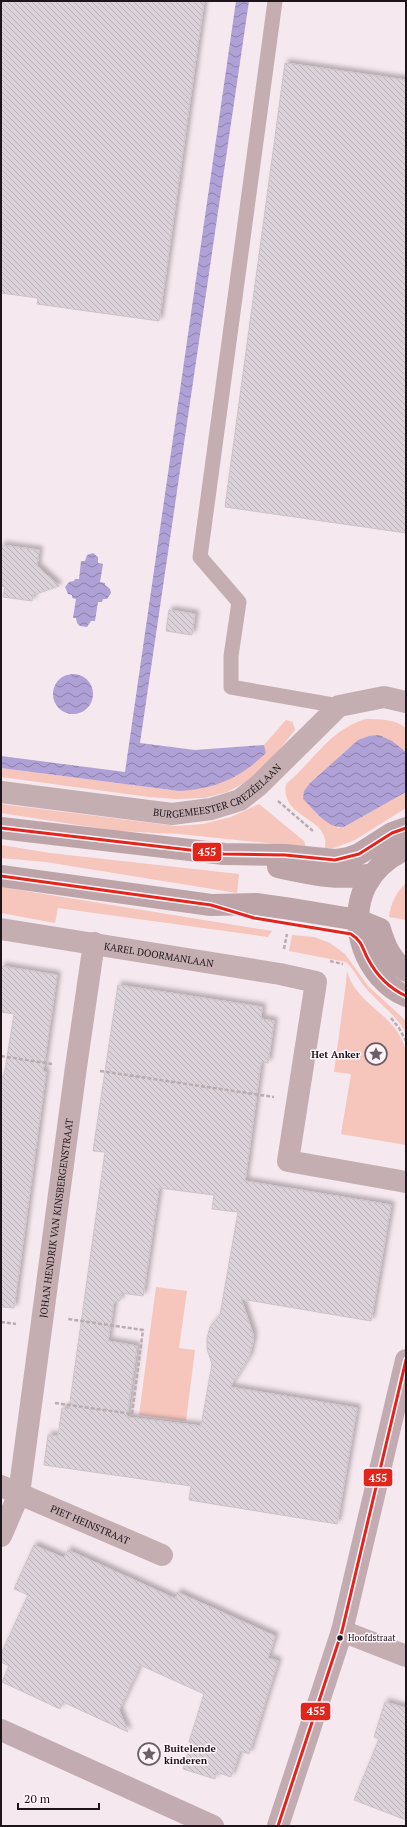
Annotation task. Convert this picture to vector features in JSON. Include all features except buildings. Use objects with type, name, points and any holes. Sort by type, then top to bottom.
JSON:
[{"type":"main road","points":[[1,828],[224,854],[285,855],[335,860],[348,858],[392,833],[406,828]]},
{"type":"main road","points":[[406,849],[383,863],[365,886],[360,899],[359,930],[364,953],[375,972],[392,988],[406,996]]},
{"type":"main road","points":[[224,854],[315,874],[340,877],[373,874]]},
{"type":"main road","points":[[1,876],[211,905],[254,918],[351,934],[359,930],[380,930],[384,943],[391,956],[406,971]]},
{"type":"street","points":[[339,706],[384,697],[406,702]]},
{"type":"street","name":"BURGEMEESTER CREZÉELAAN","points":[[1,792],[172,814],[211,809],[240,800],[259,785],[339,706]]},
{"type":"street","name":"KAREL DOORMANLAAN","points":[[1,929],[280,974],[316,982],[297,1100]]},
{"type":"street","name":"JOHAN HENDRIK VAN KINSBERGENSTRAAT","points":[[10,1490],[31,1400],[94,943]]},
{"type":"street","points":[[297,1100],[288,1161],[406,1182]]},
{"type":"street","points":[[278,1826],[342,1631],[406,1360]]},
{"type":"street","points":[[1,1536],[10,1490]]},
{"type":"street","name":"PIET HEINSTRAAT","points":[[10,1490],[162,1555]]},
{"type":"street","points":[[342,1631],[406,1656]]},
{"type":"street","points":[[1,1730],[213,1826]]},
{"type":"lane","points":[[276,1],[200,557],[239,602],[231,656],[231,687],[339,706]]},
{"type":"path","points":[[327,960],[341,963],[348,968]]},
{"type":"path","points":[[388,1014],[399,1028],[406,1041]]},
{"type":"path","points":[[1,1056],[297,1100]]},
{"type":"path","points":[[31,1400],[132,1414],[143,1330],[42,1315]]},
{"type":"shaded area","points":[[366,719],[382,719],[392,721],[406,728],[406,752],[369,736],[358,740],[310,783],[304,791],[338,828],[344,827],[406,792],[406,808],[355,840],[334,848],[325,848],[325,840],[322,832],[316,825],[289,803],[286,794],[286,784],[332,738],[342,730]]},
{"type":"shaded area","points":[[286,720],[293,722],[295,730],[268,764],[244,783],[227,792],[204,798],[176,799],[149,797],[1,777],[1,768],[179,791],[266,753],[264,745]]},
{"type":"shaded area","points":[[1,804],[176,826],[203,824],[231,817],[259,804],[304,841],[306,847],[179,834],[116,831],[1,813]]},
{"type":"shaded area","points":[[1,845],[50,853],[239,874],[237,893],[46,862],[1,858]]},
{"type":"shaded area","points":[[406,883],[406,920],[389,917],[394,898]]},
{"type":"shaded area","points":[[1,887],[272,931],[268,937],[58,908],[55,923],[1,913]]},
{"type":"shaded area","points":[[292,935],[314,937],[330,943],[345,954],[368,986],[403,1018],[406,1022],[406,1033],[392,1014],[370,993],[346,962],[289,951]]},
{"type":"shaded area","points":[[347,971],[352,984],[396,1030],[402,1039],[406,1050],[406,1145],[341,1134],[351,1074],[334,1072]]},
{"type":"shaded area","points":[[156,1287],[187,1291],[179,1348],[195,1350],[186,1421],[139,1415]]},
{"type":"water","points":[[236,1],[249,1],[140,743],[195,750],[264,745],[266,753],[246,769],[226,781],[204,788],[179,791],[1,768],[1,756],[125,772]]},
{"type":"water","points":[[93,553],[98,557],[98,563],[103,564],[100,582],[105,583],[105,585],[110,589],[111,593],[107,599],[103,599],[102,602],[98,602],[95,621],[91,621],[87,627],[80,626],[77,623],[76,618],[73,618],[76,599],[72,598],[72,595],[68,594],[65,587],[69,582],[79,579],[81,561],[85,561],[87,555]]},
{"type":"water","points":[[73,674],[81,676],[87,680],[91,686],[93,694],[91,702],[87,708],[81,712],[73,714],[65,712],[59,708],[55,702],[53,694],[55,686],[59,680],[65,676]]},
{"type":"water","points":[[379,735],[392,741],[406,752],[406,792],[344,827],[332,825],[322,818],[303,799],[304,791],[310,783],[358,740],[369,736]]},
{"type":"transit line","name":"455","points":[[1,828],[224,854],[285,855],[335,860],[359,854],[392,833],[406,828]]},
{"type":"transit line","name":"455","points":[[1,876],[211,905],[254,918],[351,934],[360,943],[379,976],[394,989],[406,996]]},
{"type":"transit line","name":"455","points":[[278,1826],[342,1631],[406,1360]]},
{"type":"place","name":"Het Anker","points":[[376,1054]]},
{"type":"place","name":"Hoofdstraat","points":[[340,1638]]},
{"type":"place","name":"Buitelende kinderen","points":[[149,1754]]}]
